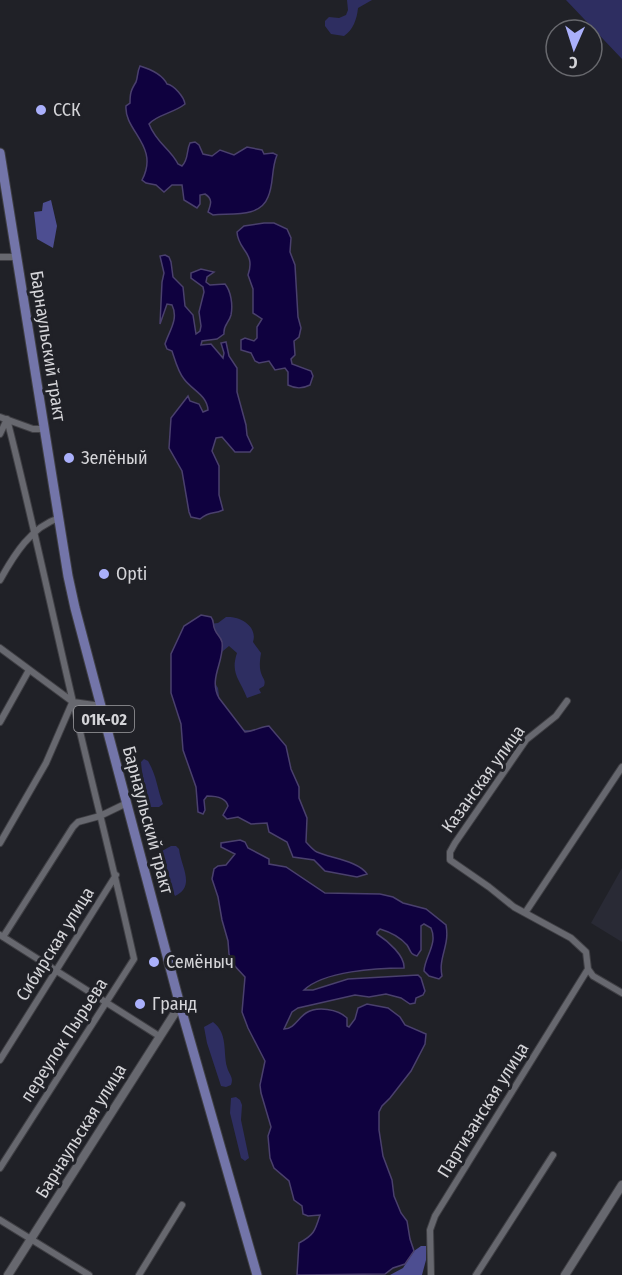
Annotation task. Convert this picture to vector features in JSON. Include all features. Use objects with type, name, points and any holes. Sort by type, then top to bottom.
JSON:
[{"type":"main road","name":"Барнаульский тракт","points":[[0,153],[75,608],[180,1005],[256,1275]]},
{"type":"street","points":[[0,257],[17,257]]},
{"type":"street","points":[[4,418],[33,429],[44,429]]},
{"type":"street","points":[[0,434],[4,418]]},
{"type":"street","points":[[4,418],[36,531],[73,702],[116,876]]},
{"type":"street","points":[[0,580],[11,561],[36,531],[46,522],[59,518]]},
{"type":"street","points":[[0,648],[73,702],[101,706]]},
{"type":"street","points":[[0,722],[29,670]]},
{"type":"street","name":"Казанская улица","points":[[525,913],[450,860],[450,852],[526,740],[556,716],[567,701]]},
{"type":"street","points":[[0,843],[46,763],[73,702]]},
{"type":"street","points":[[622,767],[525,913],[571,938],[586,952],[588,969],[593,976],[622,993]]},
{"type":"street","points":[[127,803],[100,816],[78,822],[73,827],[1,936],[159,1036]]},
{"type":"street","name":"переулок Пырьева","points":[[0,1168],[134,959],[116,876]]},
{"type":"street","name":"Сибирская улица","points":[[0,1060],[116,876]]},
{"type":"street","name":"Партизанская улица","points":[[430,1275],[430,1230],[435,1216],[588,969]]},
{"type":"street","name":"Барнаульская улица","points":[[9,1275],[180,1005]]},
{"type":"street","points":[[476,1275],[553,1155]]},
{"type":"street","points":[[565,1275],[622,1185]]},
{"type":"street","points":[[139,1275],[183,1206]]},
{"type":"street","points":[[0,1220],[89,1275]]},
{"type":"shaded area","points":[[347,0],[372,0],[358,8],[354,24],[347,34],[344,36],[331,34],[325,26],[325,21],[329,17],[339,18],[346,15]]},
{"type":"shaded area","points":[[566,0],[622,0],[622,59],[604,40],[604,18],[583,18]]},
{"type":"shaded area","points":[[140,66],[159,75],[178,92],[184,101],[185,104],[181,107],[156,118],[149,124],[178,164],[182,166],[187,158],[190,143],[195,142],[203,154],[212,156],[220,150],[234,155],[247,147],[262,150],[264,154],[277,155],[270,192],[264,204],[244,213],[213,215],[208,212],[211,202],[205,194],[200,195],[200,204],[197,208],[184,200],[182,185],[172,185],[164,192],[156,185],[142,180],[147,158],[130,123],[126,106],[130,103],[131,92]]},
{"type":"shaded area","points":[[51,200],[57,226],[53,248],[37,239],[34,212],[42,211],[43,203]]},
{"type":"shaded area","points":[[274,223],[287,229],[291,238],[290,252],[295,265],[298,317],[301,328],[299,337],[294,341],[295,355],[291,359],[292,364],[311,371],[313,376],[310,385],[304,387],[296,388],[288,385],[288,372],[285,368],[275,370],[269,361],[259,363],[255,361],[251,353],[241,350],[241,340],[245,338],[254,341],[257,338],[257,327],[262,319],[253,313],[253,289],[248,275],[250,261],[237,232],[244,226]]},
{"type":"shaded area","points":[[165,255],[171,262],[173,277],[183,287],[185,306],[193,315],[196,334],[200,331],[201,326],[199,312],[204,292],[203,287],[191,278],[191,273],[201,269],[214,272],[207,277],[206,282],[210,285],[225,284],[229,290],[232,311],[224,328],[224,334],[217,339],[202,341],[201,345],[211,344],[223,358],[221,343],[226,342],[229,356],[237,368],[237,392],[247,435],[253,448],[250,452],[235,452],[222,437],[216,438],[212,451],[219,466],[219,495],[223,510],[207,514],[200,519],[191,517],[182,471],[169,448],[171,418],[188,396],[190,401],[199,404],[203,412],[208,410],[202,396],[182,376],[172,351],[167,349],[165,344],[173,325],[174,310],[172,305],[167,304],[160,324],[164,273],[160,256]]},
{"type":"shaded area","points":[[201,615],[211,617],[222,642],[215,683],[219,698],[245,732],[269,726],[286,746],[291,769],[299,787],[299,798],[307,818],[306,842],[317,852],[358,866],[367,874],[357,877],[325,871],[314,860],[293,857],[287,842],[269,832],[267,823],[251,824],[238,817],[227,819],[223,815],[228,806],[227,803],[220,798],[207,796],[204,800],[203,814],[198,812],[196,787],[183,750],[181,724],[171,693],[171,654],[184,626]]},
{"type":"shaded area","points":[[226,617],[242,620],[253,631],[253,642],[261,653],[260,668],[265,684],[259,689],[261,693],[247,698],[235,671],[237,653],[229,646],[217,656],[213,680],[218,688],[220,703],[226,717],[232,719],[237,729],[256,731],[260,738],[276,737],[283,744],[284,749],[278,757],[278,762],[290,780],[287,784],[278,787],[280,791],[275,793],[248,787],[233,780],[226,773],[216,771],[207,754],[205,744],[207,735],[198,728],[193,700],[195,689],[186,667],[190,638],[200,625],[218,623]]},
{"type":"shaded area","points":[[144,759],[148,761],[155,777],[163,804],[159,807],[149,807],[141,762]]},
{"type":"shaded area","points":[[240,840],[245,842],[248,848],[269,859],[269,864],[286,867],[325,893],[380,894],[393,897],[403,903],[426,909],[446,925],[442,976],[439,979],[429,976],[424,971],[433,934],[431,928],[424,924],[421,926],[421,950],[417,956],[395,935],[380,929],[377,932],[399,954],[404,968],[366,970],[337,975],[304,990],[313,990],[348,979],[418,975],[425,991],[423,995],[416,998],[415,1003],[410,1004],[401,998],[386,994],[369,997],[355,995],[298,1008],[292,1012],[284,1029],[293,1025],[306,1013],[321,1009],[343,1015],[347,1018],[349,1027],[355,1019],[358,1008],[367,1004],[388,1008],[400,1017],[405,1025],[426,1034],[425,1044],[411,1071],[379,1112],[383,1156],[392,1180],[394,1196],[407,1221],[414,1251],[405,1264],[385,1274],[297,1275],[299,1243],[313,1232],[320,1215],[303,1214],[302,1206],[294,1200],[289,1181],[274,1168],[270,1158],[268,1136],[271,1127],[260,1085],[265,1061],[242,1012],[245,977],[233,964],[229,954],[228,941],[212,879],[214,869],[226,865],[235,854],[221,847],[221,843]]},
{"type":"shaded area","points":[[171,846],[179,849],[186,876],[185,887],[175,896],[162,857],[162,851]]},
{"type":"shaded area","points":[[622,868],[622,942],[591,923]]},
{"type":"shaded area","points":[[213,1022],[218,1026],[223,1037],[227,1067],[232,1078],[231,1085],[226,1087],[221,1086],[207,1043],[204,1027]]},
{"type":"shaded area","points":[[236,1097],[242,1105],[241,1120],[249,1158],[245,1161],[241,1158],[230,1113],[231,1098]]},
{"type":"shaded area","points":[[421,1246],[426,1246],[426,1260],[422,1275],[390,1275],[403,1268],[414,1251]]},
{"type":"place","name":"ССК","points":[[41,110]]},
{"type":"place","name":"Зелёный","points":[[69,458]]},
{"type":"place","name":"Opti","points":[[104,574]]},
{"type":"place","name":"Семёныч","points":[[154,962]]},
{"type":"place","name":"Гранд","points":[[140,1004]]}]
